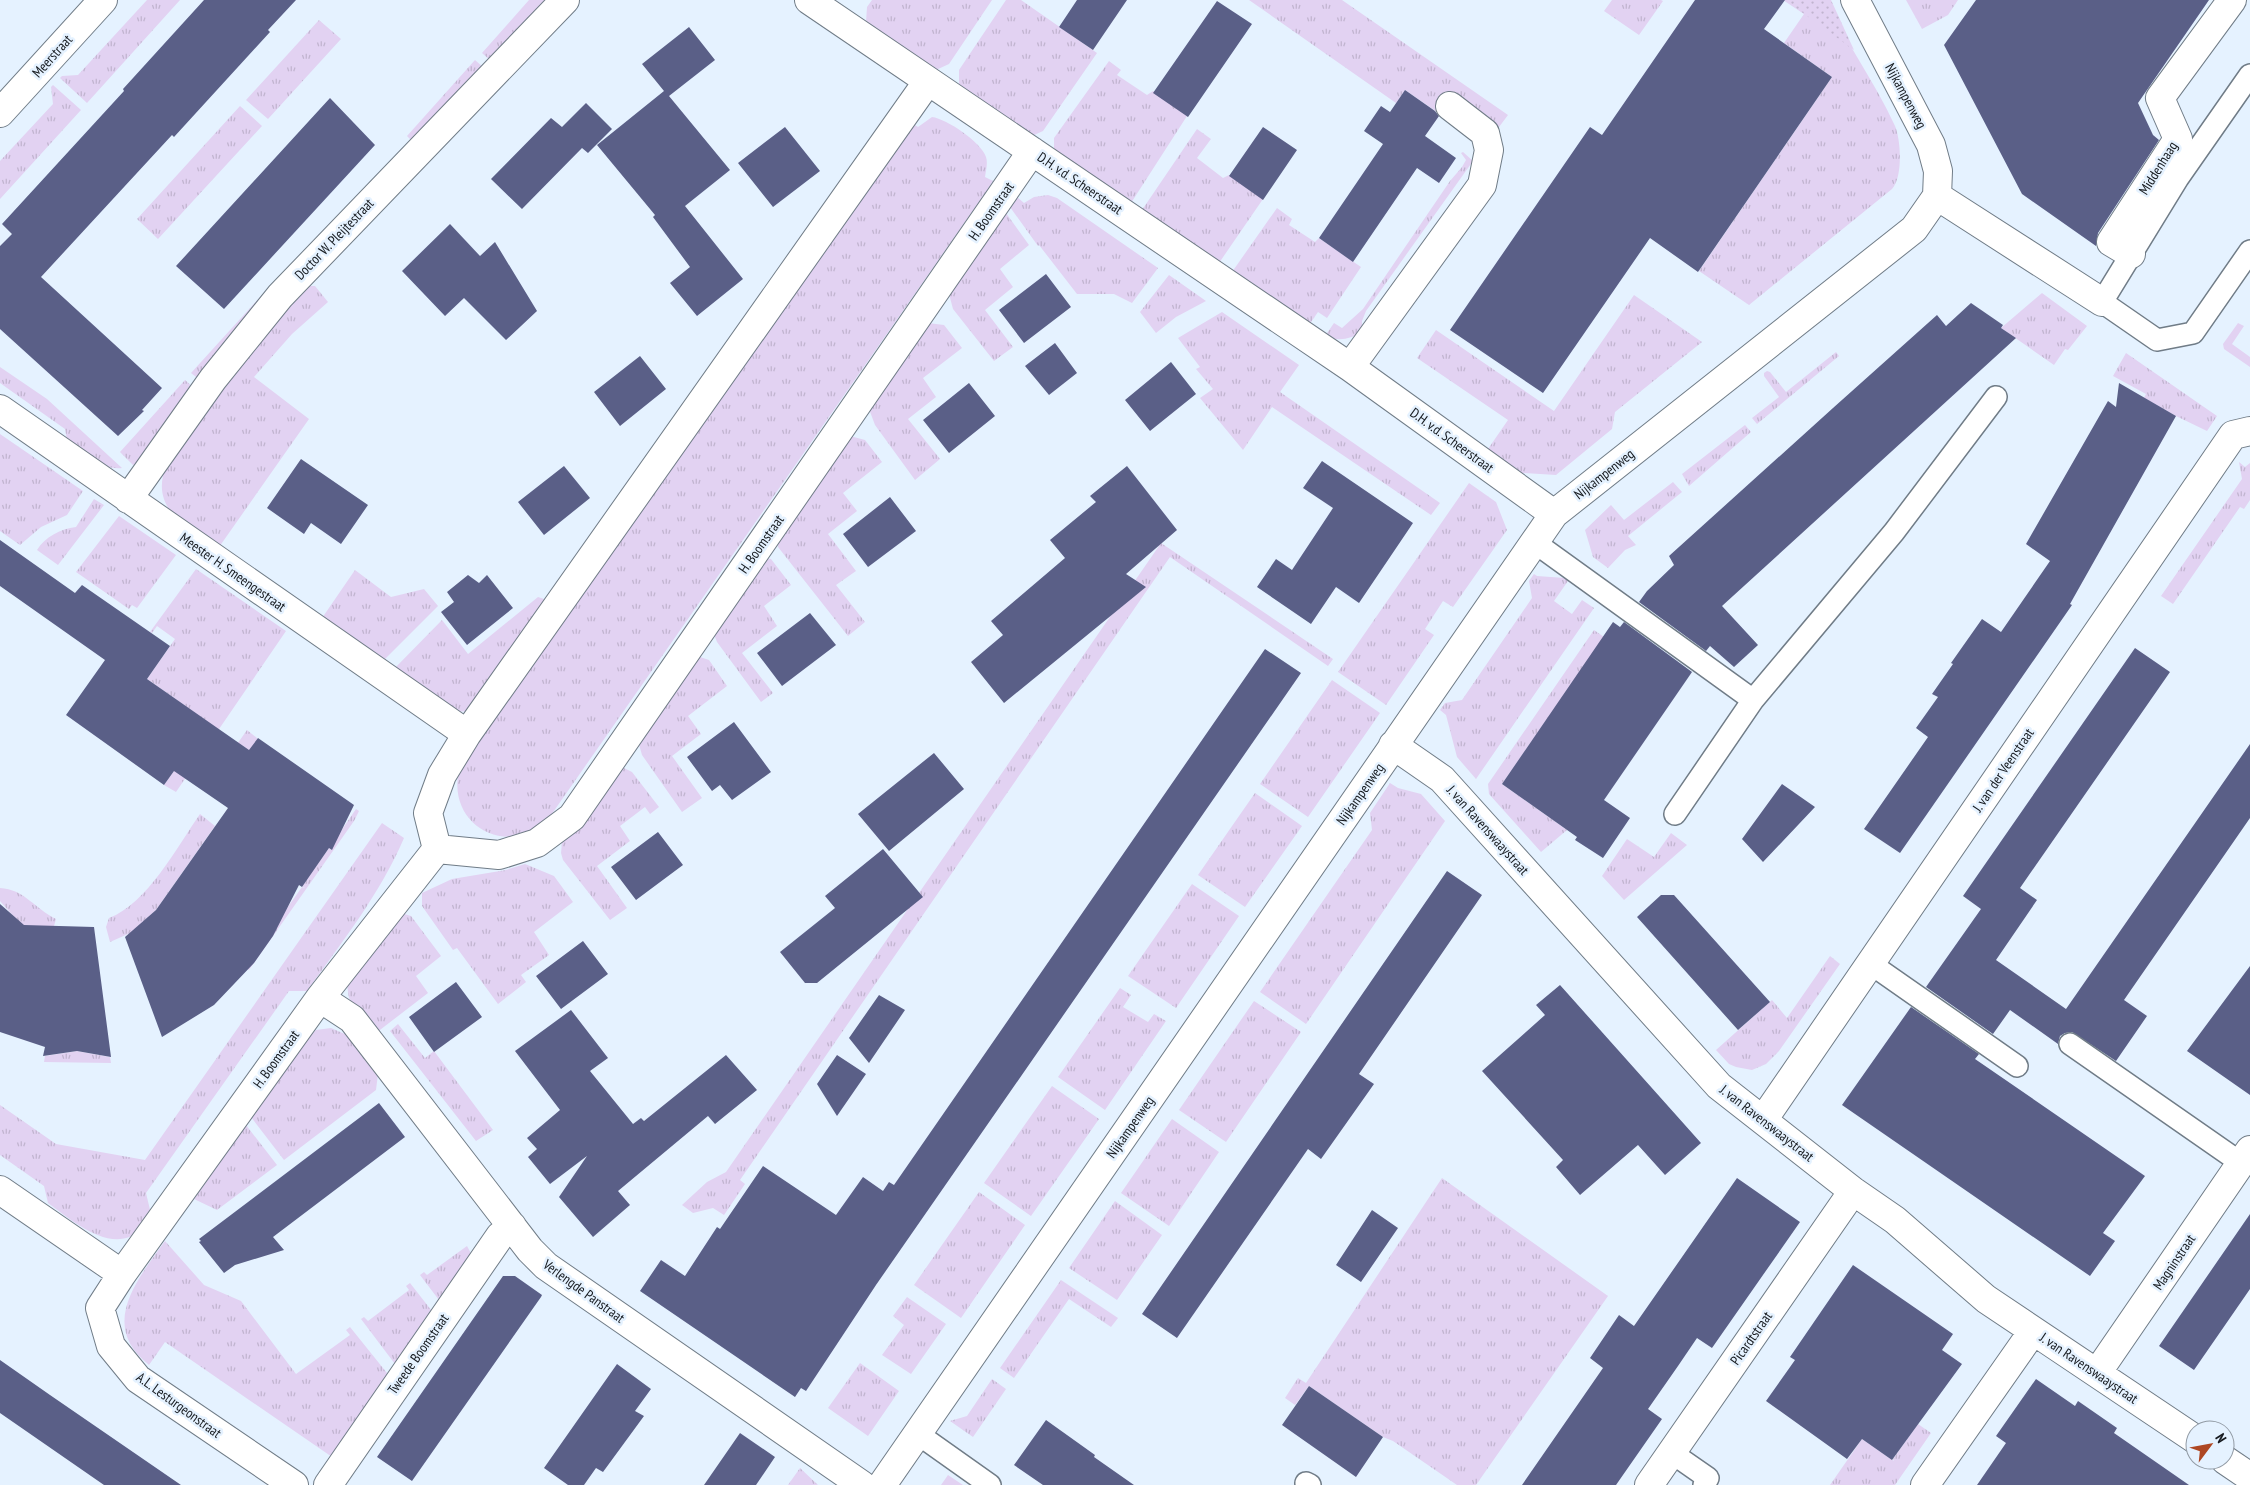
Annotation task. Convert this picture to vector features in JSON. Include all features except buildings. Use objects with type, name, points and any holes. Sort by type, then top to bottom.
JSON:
[{"type":"street","name":"Meerstraat","points":[[0,113],[103,0]]},
{"type":"street","name":"Doctor W. Pleijtestraat","points":[[128,499],[213,379],[280,296],[565,0]]},
{"type":"street","name":"D.H. v.d. Scheerstraat","points":[[809,0],[1350,367],[1554,514]]},
{"type":"street","name":"Nijkampenweg","points":[[882,1485],[1554,514],[1914,230],[1937,196],[1938,172],[1932,145],[1855,0]]},
{"type":"street","name":"Middenhaag","points":[[2131,254],[2111,242],[2178,139],[2160,98],[2232,0]]},
{"type":"street","points":[[437,849],[428,813],[442,775],[468,734],[928,81]]},
{"type":"street","points":[[1350,367],[1482,185],[1490,150],[1485,133],[1450,106]]},
{"type":"street","name":"H. Boomstraat","points":[[122,1274],[320,998],[437,849],[500,855],[537,842],[572,817],[1032,151]]},
{"type":"street","points":[[1937,196],[2102,302]]},
{"type":"street","name":"Meester H. Smeengestraat","points":[[0,409],[468,734]]},
{"type":"street","name":"J. van der Veenstraat","points":[[1763,1120],[2233,435],[2250,431]]},
{"type":"street","name":"J. van Ravenswaaystraat","points":[[1393,745],[1442,779],[1719,1086],[1853,1190],[1895,1220],[1986,1299],[2185,1432]]},
{"type":"street","name":"Verlengde Panstraat","points":[[320,998],[352,1019],[530,1250],[546,1266],[862,1485]]},
{"type":"street","name":"Magninstraat","points":[[2097,1373],[2246,1157]]},
{"type":"street","points":[[0,1190],[122,1274]]},
{"type":"street","name":"Picardtstraat","points":[[1649,1485],[1853,1190]]},
{"type":"street","name":"Tweede Boomstraat","points":[[328,1485],[500,1236],[512,1226]]},
{"type":"street","name":"A.L. Lesturgeonstraat","points":[[122,1274],[100,1308],[111,1346],[138,1379],[294,1485]]},
{"type":"street","points":[[1925,1485],[2033,1331]]},
{"type":"street","points":[[2235,1467],[2250,1477]]},
{"type":"lane","name":"Middenhaag","points":[[2102,302],[2178,178],[2250,75]]},
{"type":"lane","points":[[2102,302],[2158,340],[2192,333],[2250,251]]},
{"type":"lane","points":[[1675,814],[1753,700],[1894,532],[1996,397]]},
{"type":"lane","points":[[1534,542],[1753,700]]},
{"type":"lane","points":[[1871,964],[2017,1066]]},
{"type":"lane","points":[[2070,1044],[2246,1157]]},
{"type":"lane","points":[[918,1434],[990,1485]]},
{"type":"lane","points":[[1672,1453],[1708,1478],[1704,1485]]},
{"type":"green space","points":[[147,0],[180,0],[87,103],[60,78],[62,76],[78,75]]},
{"type":"green space","points":[[529,0],[552,0],[491,61],[482,53]]},
{"type":"green space","points":[[872,0],[992,0],[949,64],[936,70],[866,22],[867,7]]},
{"type":"green space","points":[[1006,0],[1021,0],[1097,53],[1043,131],[1032,136],[959,86],[959,70]]},
{"type":"green space","points":[[1249,0],[1342,0],[1508,115],[1499,127],[1456,94],[1440,114],[1405,90],[1396,103]]},
{"type":"green space","points":[[1612,0],[1663,1],[1639,35],[1604,11]]},
{"type":"green space","points":[[1783,0],[1826,0],[1895,126],[1900,149],[1898,176],[1892,189],[1749,305],[1699,271],[1832,77],[1784,43],[1804,14]]},
{"type":"green space","points":[[1785,0],[1831,0],[1854,50]]},
{"type":"green space","points":[[1906,0],[1958,0],[1948,15],[1922,29]]},
{"type":"green space","points":[[319,20],[341,39],[268,119],[246,100]]},
{"type":"green space","points":[[475,60],[484,68],[413,142],[407,136]]},
{"type":"green space","points":[[1109,61],[1121,70],[1117,75],[1147,95],[1153,91],[1187,116],[1131,203],[1054,151],[1054,138]]},
{"type":"green space","points":[[53,85],[81,110],[0,199],[0,161],[53,104],[51,87]]},
{"type":"green space","points":[[240,106],[262,126],[158,239],[137,219]]},
{"type":"green space","points":[[932,117],[946,122],[963,132],[983,151],[987,162],[985,177],[993,181],[988,189],[549,818],[532,831],[515,836],[497,836],[482,829],[469,818],[460,803],[457,785],[461,764],[910,122],[918,127]]},
{"type":"green space","points":[[1197,129],[1211,139],[1197,158],[1223,178],[1229,175],[1263,199],[1219,263],[1142,210]]},
{"type":"green space","points":[[1463,152],[1473,161],[1366,311],[1362,321],[1362,332],[1344,339],[1325,336],[1334,323],[1342,328],[1363,309],[1450,181],[1462,167],[1466,160],[1461,153]]},
{"type":"green space","points":[[1048,195],[1057,198],[1158,268],[1132,303],[1114,294],[1077,294],[1038,246],[1010,207],[1017,197],[1024,203],[1034,197]]},
{"type":"green space","points":[[1277,208],[1292,219],[1289,225],[1315,242],[1319,238],[1361,267],[1327,318],[1318,312],[1309,325],[1232,272]]},
{"type":"green space","points":[[1006,213],[1029,245],[1000,269],[1013,287],[985,310],[1013,347],[994,361],[953,309],[949,294]]},
{"type":"green space","points":[[1169,275],[1206,301],[1176,317],[1156,333],[1140,312]]},
{"type":"green space","points":[[305,286],[315,286],[328,302],[292,334],[254,377],[309,419],[217,550],[184,525],[167,506],[163,494],[162,481],[166,466],[209,404]]},
{"type":"green space","points":[[2042,293],[2087,326],[2068,350],[2065,349],[2054,365],[2001,328]]},
{"type":"green space","points":[[262,295],[266,300],[201,381],[191,373]]},
{"type":"green space","points":[[1634,295],[1702,342],[1615,412],[1612,429],[1556,475],[1522,473],[1488,449],[1508,420],[1417,358],[1436,330],[1554,411]]},
{"type":"green space","points":[[1222,312],[1299,365],[1280,392],[1440,503],[1431,515],[1272,407],[1243,450],[1200,398],[1213,389],[1196,369],[1200,367],[1178,338]]},
{"type":"green space","points":[[928,323],[944,325],[962,348],[923,378],[936,397],[908,419],[940,459],[915,480],[875,425],[869,409]]},
{"type":"green space","points":[[2238,323],[2244,326],[2232,344],[2250,357],[2250,367],[2224,349],[2223,344]]},
{"type":"green space","points":[[1836,352],[1839,356],[1757,424],[1752,418],[1779,397],[1764,376],[1764,373],[1770,372],[1786,392]]},
{"type":"green space","points":[[2126,353],[2217,416],[2207,431],[2144,398],[2146,394],[2113,376]]},
{"type":"green space","points":[[0,367],[47,399],[122,468],[100,465],[68,446],[65,429],[0,383]]},
{"type":"green space","points":[[185,380],[195,389],[136,464],[133,465],[120,452]]},
{"type":"green space","points":[[1745,425],[1751,432],[1689,486],[1682,474]]},
{"type":"green space","points":[[0,434],[83,491],[67,515],[41,527],[20,545],[0,531]]},
{"type":"green space","points":[[850,436],[865,440],[882,462],[843,493],[857,511],[828,534],[856,571],[836,585],[865,622],[848,636],[778,547],[777,540]]},
{"type":"green space","points":[[2239,462],[2245,467],[2250,463],[2250,500],[2244,509],[2240,507],[2173,604],[2161,596],[2242,479]]},
{"type":"green space","points":[[1673,482],[1682,492],[1628,536],[1636,545],[1625,550],[1608,568],[1593,557],[1585,530],[1611,505],[1624,520]]},
{"type":"green space","points":[[1469,483],[1496,502],[1507,530],[1453,607],[1443,601],[1425,629],[1434,635],[1386,705],[1338,672]]},
{"type":"green space","points":[[94,499],[104,505],[58,565],[37,550],[44,541],[54,534],[76,527]]},
{"type":"green space","points":[[119,516],[176,555],[137,608],[132,605],[129,609],[76,572]]},
{"type":"green space","points":[[1161,543],[1333,659],[1328,666],[1170,557],[740,1180],[745,1184],[724,1215],[713,1208],[693,1213],[682,1205],[707,1182],[726,1172]]},
{"type":"green space","points":[[765,558],[771,559],[791,585],[764,606],[777,626],[742,653],[773,693],[761,702],[717,642],[713,632]]},
{"type":"green space","points":[[196,569],[286,631],[176,792],[164,785],[208,722],[147,679],[175,639],[157,626],[152,633],[150,632]]},
{"type":"green space","points":[[355,570],[391,597],[424,589],[438,606],[381,663],[320,621]]},
{"type":"green space","points":[[1534,574],[1537,576],[1565,578],[1568,581],[1554,601],[1572,614],[1582,600],[1594,608],[1476,779],[1457,757],[1446,715],[1440,710],[1445,703],[1462,700],[1532,598],[1529,581]]},
{"type":"green space","points":[[538,597],[550,601],[470,711],[453,712],[392,671],[442,620],[468,654]]},
{"type":"green space","points":[[1594,630],[1604,637],[1502,784],[1567,830],[1541,852],[1489,794],[1488,784]]},
{"type":"green space","points":[[697,656],[709,660],[727,686],[688,716],[701,734],[672,756],[702,798],[682,812],[642,755],[638,741]]},
{"type":"green space","points":[[1332,680],[1380,713],[1308,817],[1260,784]]},
{"type":"green space","points":[[247,730],[258,741],[219,799],[205,790]]},
{"type":"green space","points":[[620,766],[632,772],[659,807],[650,814],[645,807],[620,826],[630,841],[597,866],[627,908],[610,920],[563,860],[561,853],[562,843]]},
{"type":"green space","points":[[1390,783],[1398,788],[1421,794],[1445,821],[1306,1024],[1260,992],[1372,830],[1370,813]]},
{"type":"green space","points":[[1255,793],[1302,826],[1245,907],[1198,875]]},
{"type":"green space","points":[[356,809],[359,811],[354,821],[249,970],[246,968],[275,926],[278,927],[275,925],[302,887],[305,888],[302,886],[329,848],[332,850],[330,847]]},
{"type":"green space","points":[[200,814],[215,826],[156,910],[136,928],[137,930],[110,942],[106,927],[109,918],[123,911],[148,888],[171,858]]},
{"type":"green space","points":[[382,823],[404,838],[384,879],[360,917],[307,991],[289,991],[146,1193],[151,1214],[143,1228],[131,1236],[119,1239],[106,1238],[93,1233],[48,1203],[44,1186],[0,1155],[0,1105],[56,1144],[145,1160]]},
{"type":"green space","points":[[1671,833],[1687,845],[1624,900],[1602,876],[1627,839],[1654,857]]},
{"type":"green space","points":[[525,864],[554,876],[573,902],[534,932],[549,955],[521,975],[526,982],[498,1004],[457,948],[453,950],[422,906],[422,893],[452,879],[506,870]]},
{"type":"green space","points":[[1192,884],[1239,916],[1176,1008],[1128,976]]},
{"type":"green space","points":[[0,888],[16,892],[56,919],[54,926],[23,927],[0,901]]},
{"type":"green space","points":[[398,912],[411,916],[441,956],[416,976],[428,993],[376,1033],[349,998],[347,985]]},
{"type":"green space","points":[[1830,956],[1840,964],[1779,1051],[1766,1064],[1752,1070],[1729,1064],[1716,1050],[1772,1000],[1787,1018]]},
{"type":"green space","points":[[1120,988],[1131,995],[1123,1007],[1148,1022],[1154,1014],[1166,1021],[1105,1110],[1058,1077]]},
{"type":"green space","points":[[1254,1001],[1301,1032],[1226,1142],[1179,1110]]},
{"type":"green space","points":[[398,1024],[425,1058],[434,1051],[493,1130],[476,1141],[390,1031]]},
{"type":"green space","points":[[331,1028],[347,1035],[378,1074],[376,1090],[284,1160],[251,1117],[307,1039],[316,1030]]},
{"type":"green space","points":[[77,1051],[110,1057],[111,1063],[44,1062],[45,1056]]},
{"type":"green space","points":[[1052,1086],[1099,1119],[1031,1216],[984,1183]]},
{"type":"green space","points":[[1172,1119],[1219,1152],[1169,1226],[1121,1193]]},
{"type":"green space","points":[[246,1125],[277,1165],[217,1210],[194,1199]]},
{"type":"green space","points":[[1442,1178],[1608,1296],[1476,1485],[1457,1485],[1309,1386],[1295,1405],[1285,1398],[1298,1378],[1306,1383]]},
{"type":"green space","points":[[979,1192],[1025,1225],[961,1318],[914,1285]]},
{"type":"green space","points":[[1115,1201],[1162,1235],[1117,1300],[1069,1268]]},
{"type":"green space","points":[[165,1241],[204,1285],[241,1301],[296,1374],[350,1335],[346,1330],[350,1327],[391,1378],[335,1459],[165,1342],[149,1365],[134,1350],[126,1334],[125,1318],[128,1302],[144,1271]]},
{"type":"green space","points":[[467,1246],[474,1259],[442,1304],[420,1275],[424,1272],[427,1275]]},
{"type":"green space","points":[[1061,1280],[1118,1318],[1111,1327],[1069,1299],[1014,1378],[1000,1368]]},
{"type":"green space","points":[[410,1283],[435,1315],[398,1368],[361,1319],[364,1317],[368,1321],[409,1290],[406,1286]]},
{"type":"green space","points":[[907,1297],[946,1324],[911,1374],[882,1355],[904,1325],[893,1316]]},
{"type":"green space","points":[[860,1363],[899,1391],[868,1436],[828,1408]]},
{"type":"green space","points":[[992,1379],[1006,1389],[973,1437],[950,1421],[967,1416]]},
{"type":"green space","points":[[1918,1424],[1931,1433],[1895,1485],[1830,1485],[1862,1439],[1894,1461],[1893,1459]]},
{"type":"green space","points":[[800,1468],[818,1485],[788,1485]]},
{"type":"green space","points":[[948,1475],[963,1485],[941,1485]]}]
